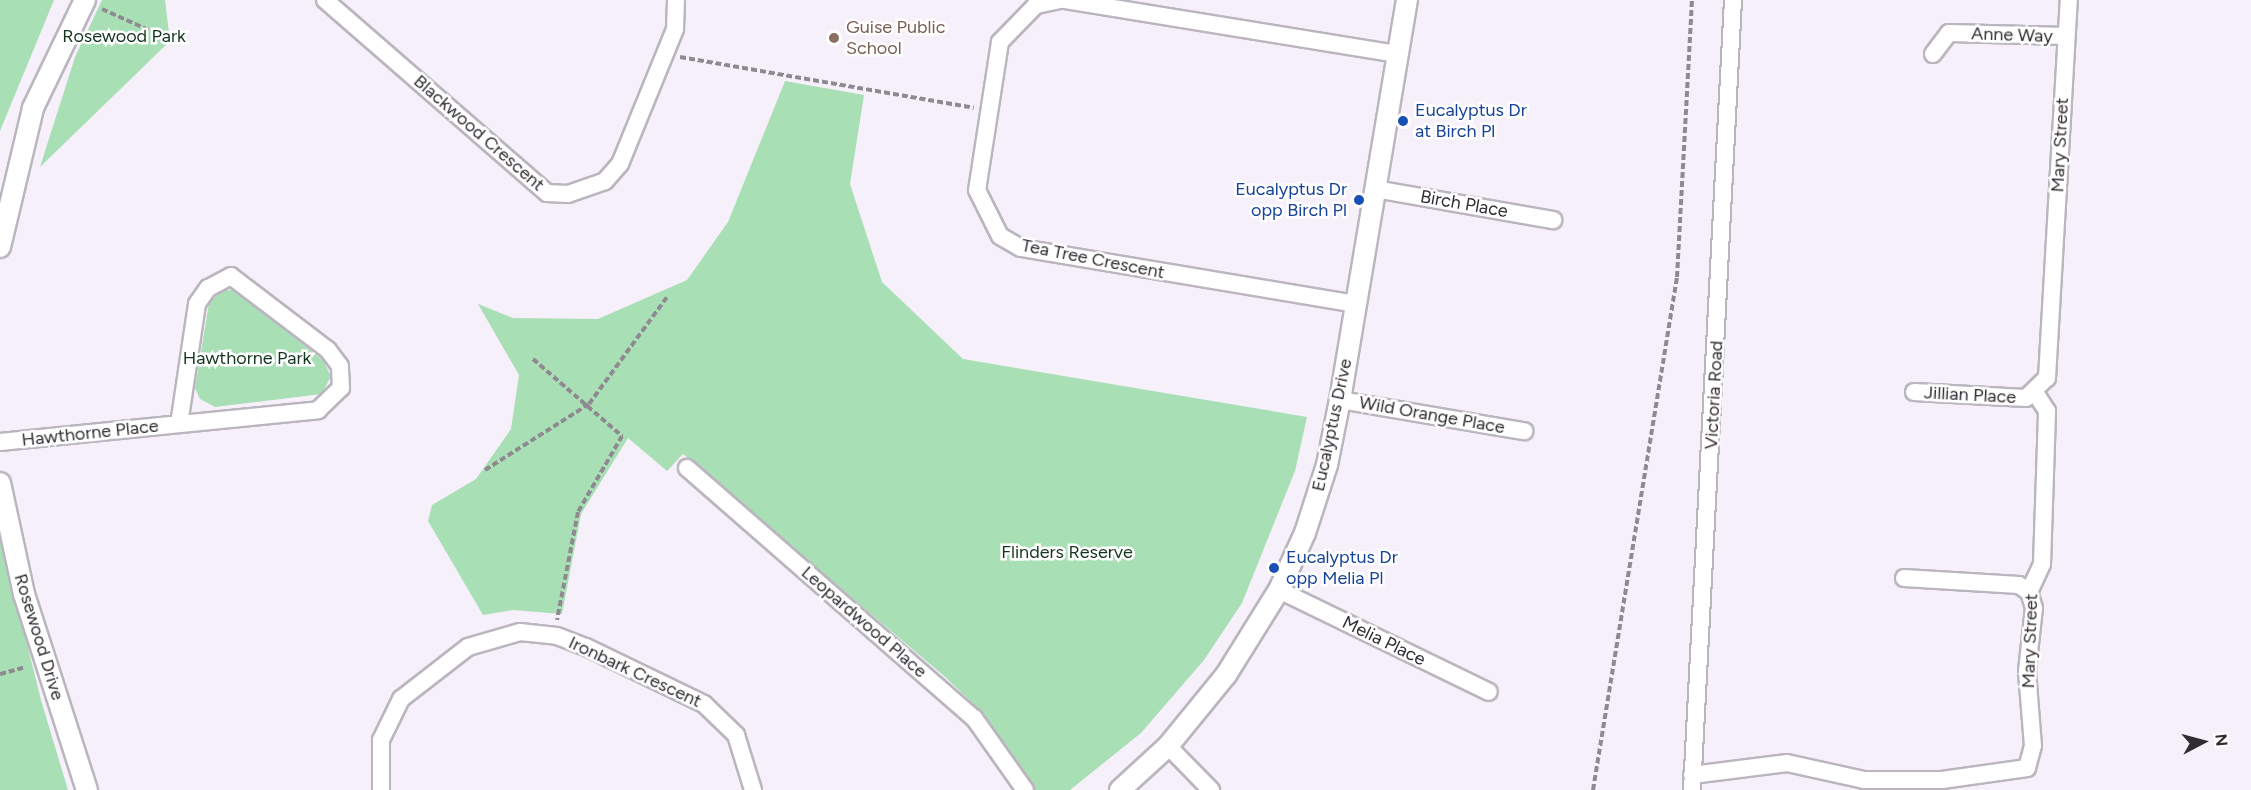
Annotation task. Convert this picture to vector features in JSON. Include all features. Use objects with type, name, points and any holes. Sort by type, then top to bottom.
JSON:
[{"type":"street","name":"Blackwood Crescent","points":[[325,0],[547,193],[588,190],[620,164],[675,28],[676,0]]},
{"type":"street","name":"Tea Tree Crescent","points":[[1356,304],[1021,248],[1000,236],[977,190],[988,110],[1000,42],[1036,5],[1062,0],[1398,54]]},
{"type":"street","name":"Eucalyptus Drive","points":[[1119,790],[1168,746],[1226,675],[1279,590],[1327,465],[1407,0]]},
{"type":"street","name":"Victoria Road","points":[[1692,782],[1733,0]]},
{"type":"street","name":"Mary Street","points":[[1692,782],[1787,763],[1864,780],[1942,780],[2027,768],[2033,746],[2027,670],[2034,608],[2029,592],[2042,564],[2047,411],[2031,396],[2047,378],[2068,0]]},
{"type":"street","points":[[0,247],[3,214],[33,108],[92,4]]},
{"type":"street","name":"Anne Way","points":[[1933,54],[1949,33],[2066,36]]},
{"type":"street","name":"Birch Place","points":[[1376,189],[1554,220]]},
{"type":"street","name":"Hawthorne Place","points":[[0,442],[179,424],[318,410],[341,388],[340,366],[328,350],[231,276],[208,288],[197,303],[179,424]]},
{"type":"street","name":"Jillian Place","points":[[1914,392],[2031,396]]},
{"type":"street","name":"Wild Orange Place","points":[[1340,400],[1524,431]]},
{"type":"street","name":"Leopardwood Place","points":[[687,468],[974,718],[1024,790]]},
{"type":"street","name":"Rosewood Drive","points":[[0,483],[24,594],[87,790]]},
{"type":"street","points":[[1904,578],[2019,585],[2029,592]]},
{"type":"street","name":"Melia Place","points":[[1279,590],[1489,692]]},
{"type":"street","name":"Ironbark Crescent","points":[[381,790],[381,740],[388,716],[420,681],[488,638],[519,632],[557,636],[722,717],[745,752],[753,790]]},
{"type":"street","points":[[1168,746],[1211,790]]},
{"type":"path","points":[[1593,790],[1677,277],[1692,0]]},
{"type":"path","points":[[92,4],[153,32]]},
{"type":"path","points":[[664,54],[988,110]]},
{"type":"path","points":[[485,470],[589,404],[668,297]]},
{"type":"path","points":[[533,359],[589,404],[622,436],[578,512],[557,636]]},
{"type":"path","points":[[0,674],[23,668]]},
{"type":"green space","name":"Rosewood Park","points":[[0,0],[54,0],[0,131]]},
{"type":"green space","name":"Rosewood Park","points":[[102,0],[165,0],[170,41],[40,167],[75,57]]},
{"type":"green space","name":"Flinders Reserve","points":[[785,81],[864,95],[850,184],[882,282],[963,359],[1307,417],[1295,471],[1242,603],[1204,660],[1141,733],[1070,790],[1034,790],[984,714],[944,676],[683,454],[667,471],[628,438],[581,514],[562,614],[513,610],[483,615],[428,521],[432,505],[476,479],[511,429],[519,375],[478,304],[513,318],[598,319],[687,280],[728,222]]},
{"type":"green space","name":"Hawthorne Park","points":[[222,290],[233,290],[323,360],[331,376],[322,394],[215,407],[200,399],[195,388],[209,303]]},
{"type":"green space","points":[[0,535],[41,700],[68,790],[0,790]]},
{"type":"place","name":"Guise Public School","points":[[834,38]]},
{"type":"place","name":"Eucalyptus Dr at Birch Pl","points":[[1403,121]]},
{"type":"place","name":"Eucalyptus Dr opp Birch Pl","points":[[1359,200]]},
{"type":"place","name":"Eucalyptus Dr opp Melia Pl","points":[[1274,568]]}]
